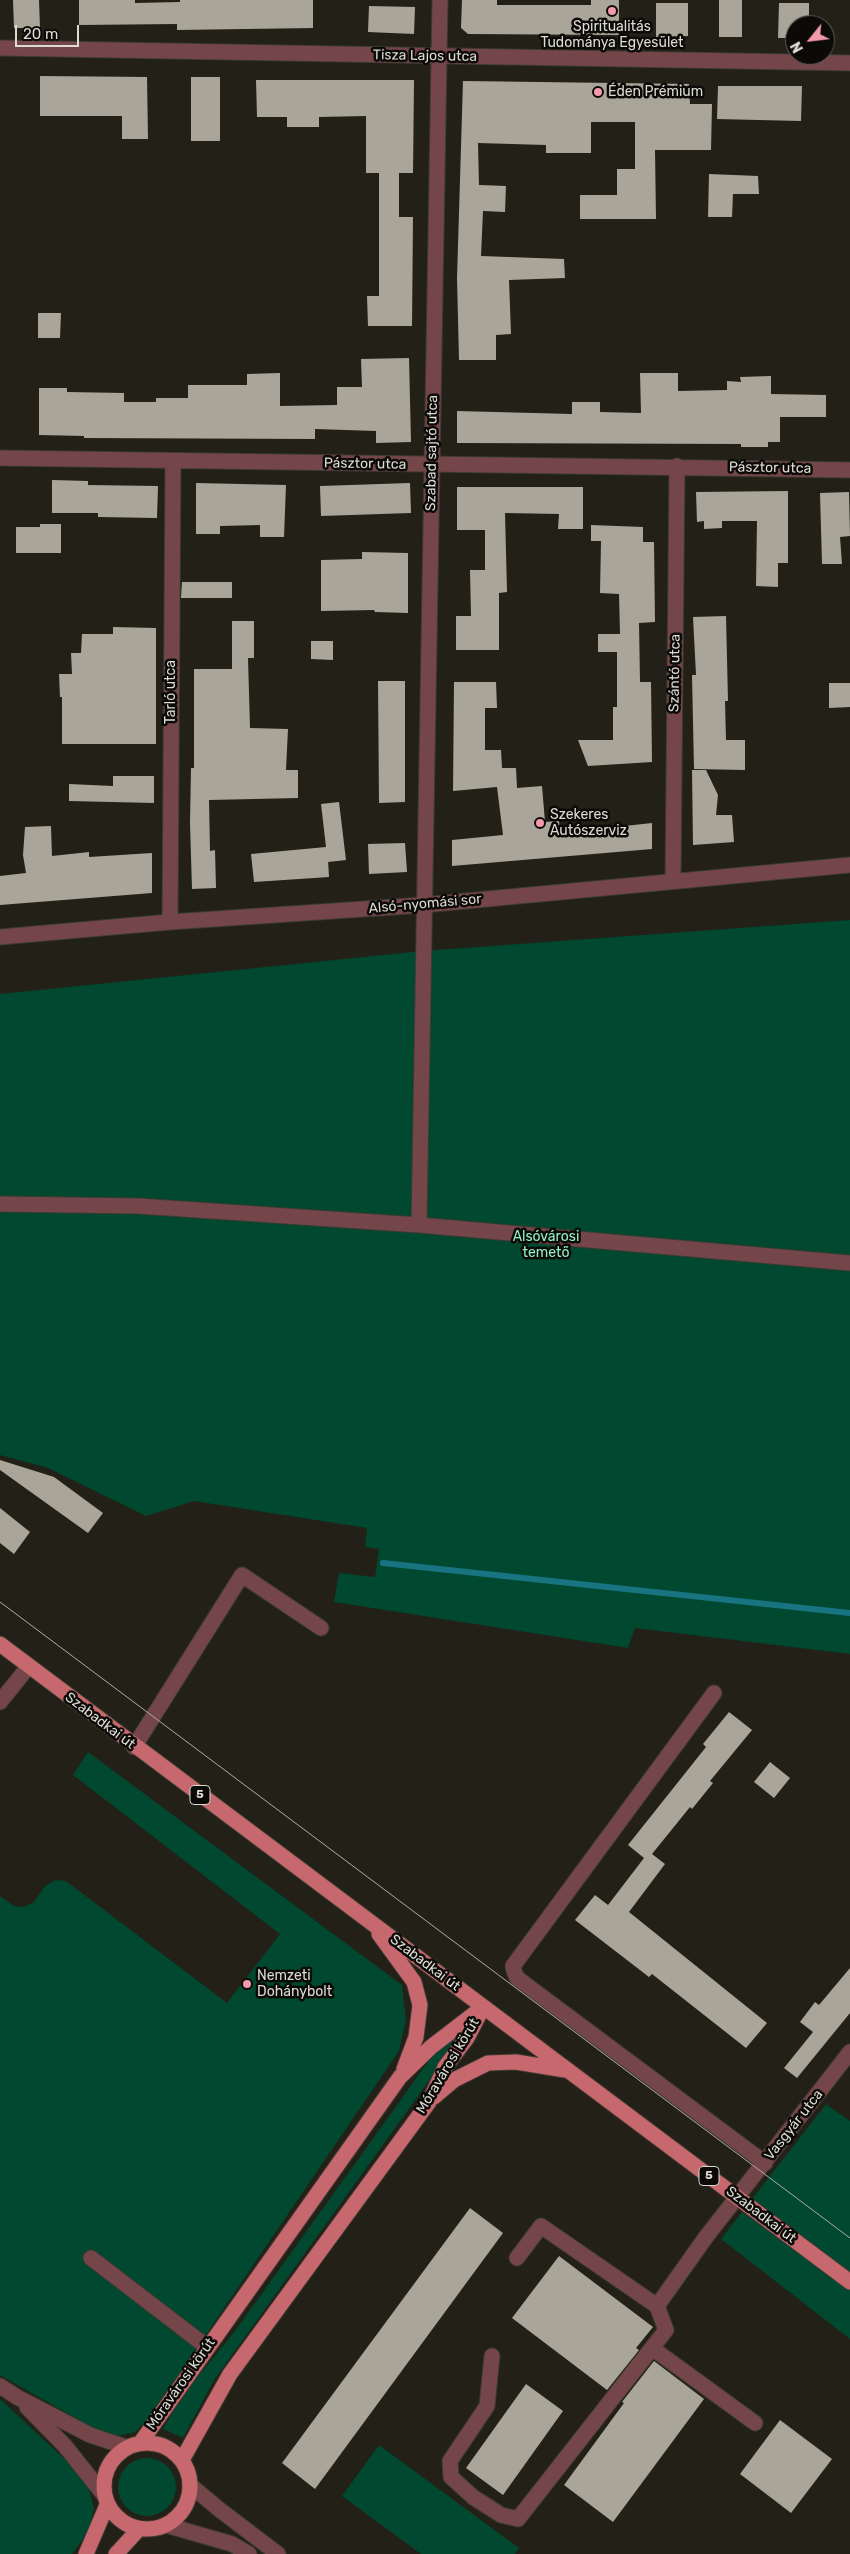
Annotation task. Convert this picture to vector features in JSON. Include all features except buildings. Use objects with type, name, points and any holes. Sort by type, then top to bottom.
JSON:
[{"type":"main road","name":"Szabadkai út","points":[[0,1644],[134,1747],[850,2282]]},
{"type":"main road","points":[[369,1921],[414,1982],[420,2006],[416,2037],[400,2077]]},
{"type":"main road","name":"Móravárosi körút","points":[[140,2442],[400,2077],[430,2047],[483,2007]]},
{"type":"main road","name":"Móravárosi körút","points":[[182,2460],[230,2374],[429,2102],[445,2067],[467,2038],[483,2007]]},
{"type":"main road","points":[[429,2102],[454,2080],[488,2063],[516,2062],[568,2070]]},
{"type":"main road","points":[[140,2442],[156,2443],[170,2449],[182,2460],[188,2472],[190,2485],[188,2501],[179,2515],[166,2525],[153,2529],[139,2529],[126,2524],[115,2516],[106,2500],[104,2476],[112,2460],[126,2447],[140,2442]]},
{"type":"main road","points":[[86,2554],[106,2500]]},
{"type":"main road","points":[[116,2554],[139,2529]]},
{"type":"street","name":"Szabad sajtó utca","points":[[419,1225],[440,0]]},
{"type":"street","name":"Tisza Lajos utca","points":[[0,48],[850,63]]},
{"type":"street","name":"Pásztor utca","points":[[0,458],[173,462],[677,466],[850,470]]},
{"type":"street","name":"Tarló utca","points":[[170,922],[173,462]]},
{"type":"street","name":"Szántó utca","points":[[673,880],[677,466]]},
{"type":"street","name":"Alsó-nyomási sor","points":[[0,937],[170,922],[423,906],[673,880],[850,865]]},
{"type":"street","points":[[0,1204],[138,1206],[419,1225],[850,1263]]},
{"type":"street","points":[[134,1747],[242,1575],[321,1628]]},
{"type":"street","points":[[0,1702],[29,1666]]},
{"type":"street","points":[[714,1693],[513,1966],[517,1978],[765,2164]]},
{"type":"street","name":"Vasgyár utca","points":[[657,2306],[737,2198],[850,2052]]},
{"type":"street","points":[[492,2356],[487,2406],[450,2461],[451,2477],[473,2497],[501,2515],[518,2519],[666,2330],[657,2306],[541,2226],[516,2258]]},
{"type":"street","points":[[91,2258],[207,2346]]},
{"type":"street","points":[[652,2348],[755,2424]]},
{"type":"street","points":[[0,2386],[90,2436],[126,2447]]},
{"type":"street","points":[[17,2397],[65,2446],[106,2500]]},
{"type":"street","points":[[190,2485],[278,2554]]},
{"type":"street","points":[[166,2525],[232,2544],[249,2554]]},
{"type":"green space","name":"Alsóvárosi temető","points":[[850,920],[850,1654],[635,1628],[628,1648],[334,1602],[339,1573],[375,1577],[379,1549],[365,1547],[367,1528],[194,1501],[146,1516],[48,1468],[0,1455],[0,994],[423,951]]},
{"type":"green space","points":[[88,1752],[402,1985],[406,2020],[399,2051],[149,2418],[135,2432],[118,2436],[102,2433],[0,2375],[0,1896],[14,1906],[23,1907],[33,1903],[46,1885],[56,1880],[66,1881],[227,2003],[280,1934],[73,1775]]},
{"type":"green space","points":[[454,2036],[459,2039],[214,2380],[183,2438],[163,2429],[183,2395],[235,2331],[430,2059],[441,2046]]},
{"type":"green space","points":[[826,2104],[850,2121],[850,2339],[721,2239]]},
{"type":"green space","points":[[0,2399],[86,2479],[94,2508],[89,2531],[72,2554],[0,2554]]},
{"type":"green space","points":[[379,2445],[519,2548],[515,2554],[421,2554],[342,2496]]},
{"type":"green space","points":[[141,2458],[153,2458],[168,2466],[176,2481],[176,2493],[168,2508],[153,2516],[141,2516],[126,2508],[118,2493],[118,2481],[126,2466]]},
{"type":"waterway","points":[[383,1563],[850,1613]]},
{"type":"tram line","points":[[0,1602],[850,2238]]},
{"type":"place","name":"Spiritualitás Tudománya Egyesület","points":[[612,11]]},
{"type":"place","name":"Éden Prémium","points":[[598,92]]},
{"type":"place","name":"Szekeres Autószerviz","points":[[540,823]]},
{"type":"place","name":"Nemzeti Dohánybolt","points":[[247,1984]]}]
